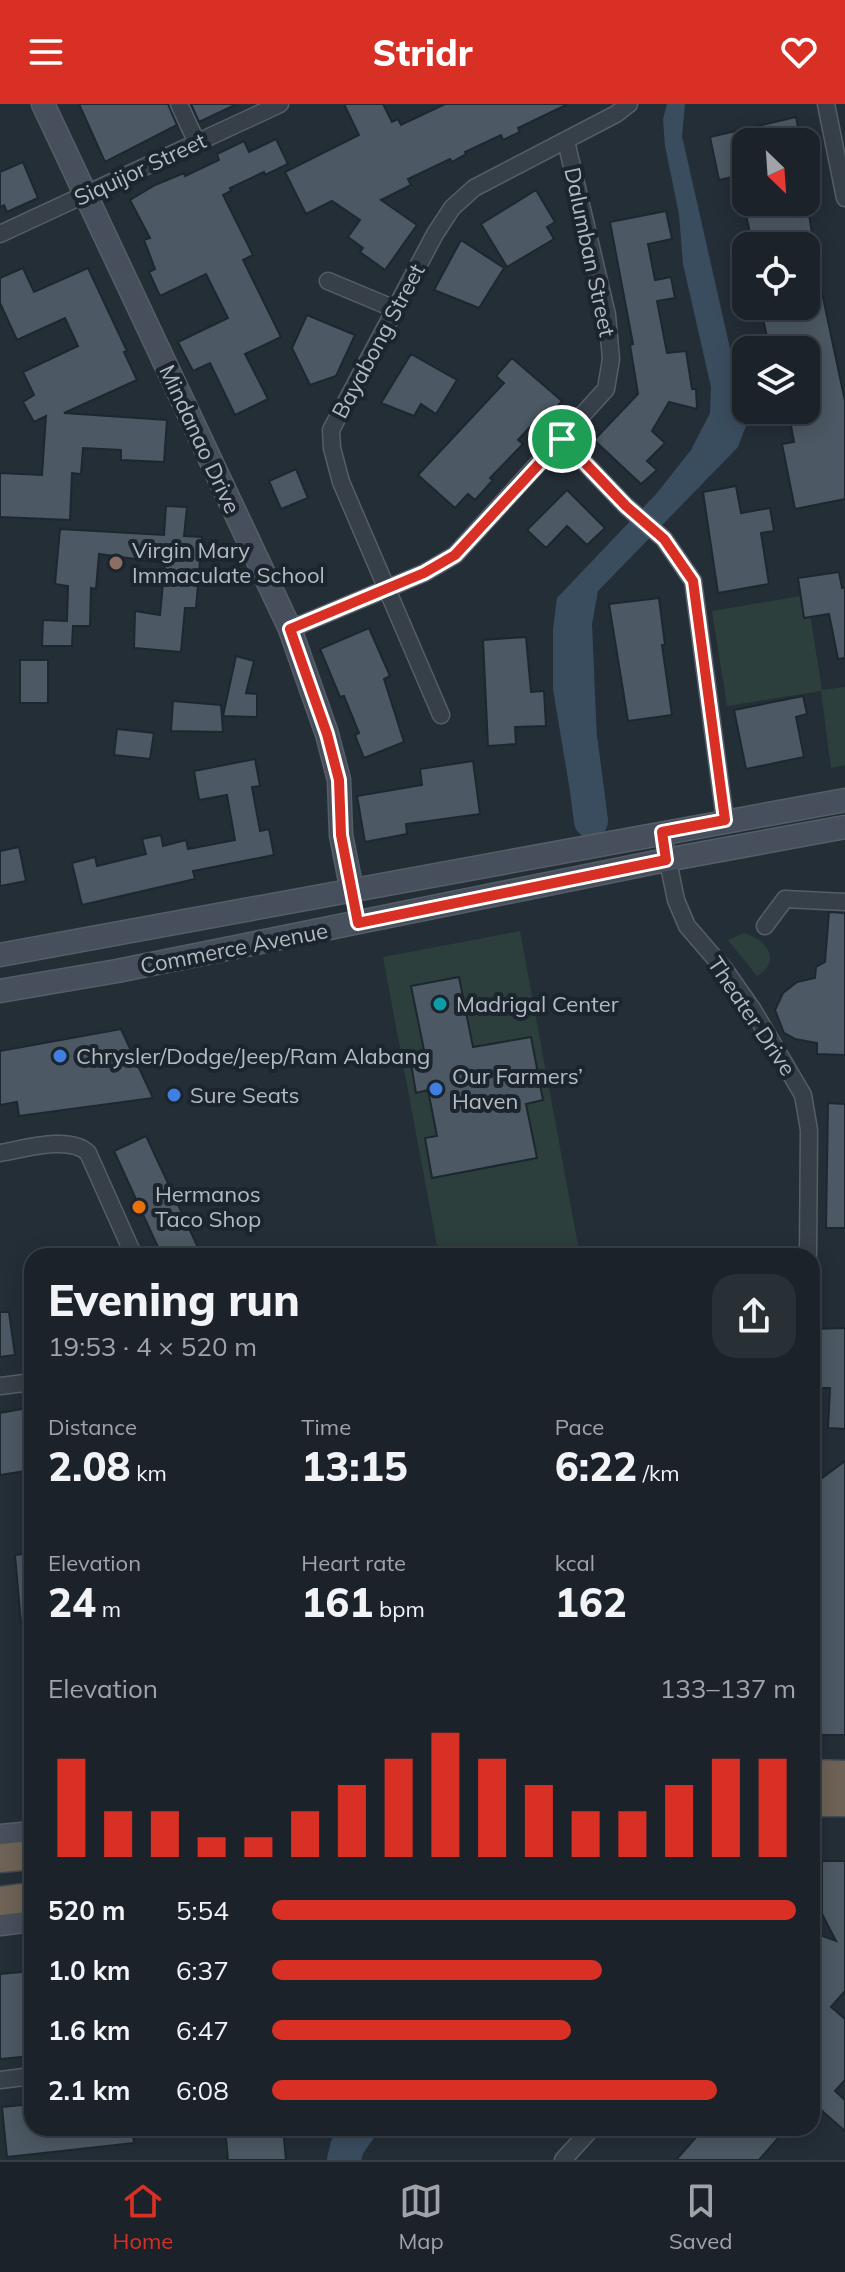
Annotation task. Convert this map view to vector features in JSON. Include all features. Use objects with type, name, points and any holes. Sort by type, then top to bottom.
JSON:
[{"type":"highway","points":[[820,1774],[845,1775]]},
{"type":"highway","points":[[820,1802],[845,1802]]},
{"type":"highway","points":[[0,1858],[24,1856]]},
{"type":"highway","points":[[0,1901],[24,1898]]},
{"type":"main road","name":"Mindanao Drive","points":[[43,104],[290,629],[327,734],[339,780],[341,835],[352,891]]},
{"type":"main road","name":"Commerce Avenue","points":[[0,955],[845,800]]},
{"type":"main road","name":"Commerce Avenue","points":[[0,991],[117,971],[845,827]]},
{"type":"main road","points":[[46,948],[55,981]]},
{"type":"main road","points":[[0,1836],[24,1834]]},
{"type":"main road","points":[[0,1924],[24,1921]]},
{"type":"street","points":[[179,104],[197,143]]},
{"type":"street","name":"Siquijor Street","points":[[0,234],[280,104]]},
{"type":"street","name":"Bayabong Street","points":[[441,715],[341,482],[332,448],[331,430],[435,234],[452,208],[474,188],[616,114],[629,104]]},
{"type":"street","points":[[826,104],[845,198]]},
{"type":"street","name":"Dalumban Street","points":[[290,629],[424,573],[455,555],[606,389],[611,359],[607,315],[566,141]]},
{"type":"street","points":[[328,281],[395,309]]},
{"type":"street","points":[[562,439],[626,506],[664,539],[693,581],[725,820]]},
{"type":"street","name":"Theater Drive","points":[[662,832],[677,905],[687,926],[725,970],[760,1021],[803,1095],[809,1130],[808,1248]]},
{"type":"street","name":"Mindanao Drive","points":[[352,891],[358,923]]},
{"type":"street","points":[[765,926],[785,899],[845,902]]},
{"type":"street","points":[[0,1153],[69,1143],[83,1148],[130,1248]]},
{"type":"street","points":[[0,1386],[24,1383]]},
{"type":"street","points":[[0,2080],[24,2077]]},
{"type":"street","points":[[563,2160],[585,2136]]},
{"type":"green space","points":[[807,595],[822,690],[845,687],[845,765],[831,768],[821,691],[727,706],[712,611]]},
{"type":"green space","points":[[520,931],[579,1248],[438,1248],[383,957]]},
{"type":"green space","points":[[744,933],[765,945],[770,957],[765,970],[757,976],[728,940]]},
{"type":"water","points":[[667,104],[685,104],[682,136],[732,357],[732,424],[747,424],[738,447],[598,591],[592,624],[599,787],[570,791],[553,689],[553,630],[557,598],[657,493],[691,450],[710,413],[711,387],[683,264],[679,214],[665,146],[663,119]]},
{"type":"building","points":[[79,104],[168,104],[177,125],[105,162]]},
{"type":"building","points":[[191,104],[237,104],[199,122]]},
{"type":"building","points":[[344,104],[383,104],[392,122],[398,119],[401,125],[445,104],[568,104],[518,128],[520,132],[503,140],[501,135],[465,152],[452,162],[450,159],[408,179],[411,185],[381,200],[417,225],[385,270],[360,252],[363,248],[348,237],[360,220],[332,201],[306,214],[285,172],[359,135]]},
{"type":"building","points":[[796,117],[798,128],[749,128]]},
{"type":"building","points":[[732,132],[732,177],[719,180],[710,137]]},
{"type":"building","points":[[276,139],[288,164],[230,188],[231,191],[223,195],[253,255],[243,260],[281,337],[245,354],[268,399],[235,415],[210,363],[193,371],[178,342],[228,318],[206,274],[160,296],[149,272],[155,269],[144,240],[150,238],[130,200],[155,185],[184,173],[185,176],[219,160],[217,154],[244,141],[249,152]]},
{"type":"building","points":[[23,162],[38,198],[7,212],[4,205],[0,207],[0,172]]},
{"type":"building","points":[[536,190],[555,222],[547,227],[554,239],[507,267],[481,224]]},
{"type":"building","points":[[666,211],[672,239],[648,244],[655,280],[671,277],[675,298],[657,301],[667,353],[686,351],[692,389],[696,389],[697,409],[669,402],[652,431],[665,443],[647,461],[657,470],[641,484],[594,440],[638,394],[630,345],[633,344],[610,222]]},
{"type":"building","points":[[746,216],[809,216],[812,232],[750,232]]},
{"type":"building","points":[[461,240],[504,268],[479,308],[434,290]]},
{"type":"building","points":[[23,268],[34,292],[88,268],[127,351],[124,352],[137,380],[64,413],[167,420],[164,462],[121,460],[121,450],[83,448],[81,474],[72,473],[70,520],[0,517],[0,473],[42,475],[46,416],[34,422],[23,402],[34,395],[23,372],[78,346],[65,318],[17,340],[0,303],[0,278]]},
{"type":"building","points":[[820,284],[845,401],[845,499],[795,509],[782,444],[794,442],[791,424],[820,424],[820,336],[767,336],[763,320],[820,320]]},
{"type":"building","points":[[307,315],[355,335],[336,376],[310,385],[292,348]]},
{"type":"building","points":[[411,354],[457,380],[436,414],[421,404],[414,416],[381,403]]},
{"type":"building","points":[[512,358],[562,401],[547,418],[542,414],[518,440],[523,444],[490,478],[493,480],[475,500],[468,494],[455,508],[418,475],[504,383],[496,376]]},
{"type":"building","points":[[296,469],[308,498],[281,509],[269,481]]},
{"type":"building","points":[[736,486],[741,513],[770,508],[774,531],[761,533],[769,584],[718,593],[703,492]]},
{"type":"building","points":[[567,490],[605,528],[587,545],[567,526],[546,548],[527,530]]},
{"type":"building","points":[[166,506],[187,507],[184,536],[202,537],[196,608],[185,608],[181,652],[134,648],[135,611],[160,615],[165,563],[99,554],[96,589],[91,588],[90,626],[73,626],[72,646],[42,646],[43,620],[67,621],[68,586],[55,584],[60,529],[164,535]]},
{"type":"building","points":[[839,572],[842,588],[845,587],[845,658],[838,659],[829,614],[804,618],[798,578]]},
{"type":"building","points":[[659,598],[672,715],[628,721],[609,604]]},
{"type":"building","points":[[369,628],[390,676],[384,679],[404,742],[364,758],[355,735],[359,733],[320,649]]},
{"type":"building","points":[[526,637],[531,692],[544,691],[546,726],[515,727],[516,744],[488,746],[483,640]]},
{"type":"building","points":[[236,656],[254,661],[246,693],[257,694],[257,717],[223,716]]},
{"type":"building","points":[[20,660],[48,660],[48,703],[20,703]]},
{"type":"building","points":[[803,696],[807,714],[796,717],[804,757],[746,769],[734,710]]},
{"type":"building","points":[[173,701],[221,705],[223,732],[171,731]]},
{"type":"building","points":[[117,729],[154,733],[150,759],[114,755]]},
{"type":"building","points":[[255,759],[260,786],[252,787],[260,831],[269,829],[274,855],[193,871],[195,879],[82,905],[72,863],[95,857],[97,866],[146,854],[142,839],[161,835],[163,846],[186,840],[188,849],[235,840],[227,795],[199,800],[194,771]]},
{"type":"building","points":[[473,761],[480,814],[406,824],[407,834],[365,842],[357,796],[422,785],[420,769]]},
{"type":"building","points":[[19,847],[26,881],[0,886],[0,851]]},
{"type":"building","points":[[829,912],[845,913],[845,1055],[817,1054],[817,1043],[795,1039],[784,1033],[775,1010],[783,993],[797,982],[815,978],[816,967],[825,962]]},
{"type":"building","points":[[459,977],[473,1047],[531,1037],[543,1100],[526,1104],[537,1158],[432,1178],[425,1138],[437,1136],[428,1090],[416,1093],[410,1058],[425,1055],[411,986]]},
{"type":"building","points":[[121,1029],[153,1098],[19,1116],[17,1102],[0,1105],[0,1051]]},
{"type":"building","points":[[828,1103],[845,1104],[845,1228],[826,1228]]},
{"type":"building","points":[[146,1136],[198,1248],[158,1248],[114,1151]]},
{"type":"building","points":[[0,1312],[9,1312],[15,1355],[0,1357]]},
{"type":"building","points":[[845,1328],[845,1429],[828,1428],[830,1388],[820,1388],[820,1329]]},
{"type":"building","points":[[24,1408],[24,1471],[0,1475],[0,1413]]},
{"type":"building","points":[[845,1461],[845,1735],[820,1735],[820,1480]]},
{"type":"building","points":[[24,1554],[24,1623],[21,1623],[15,1555]]},
{"type":"building","points":[[822,1861],[845,1861],[845,1991],[831,2007],[845,2019],[845,2080],[835,2091],[845,2100],[845,2131],[820,2109],[820,1935],[836,1941],[822,1914]]},
{"type":"building","points":[[24,1972],[24,2057],[0,2059],[0,1974]]},
{"type":"building","points":[[24,2105],[24,2136],[133,2136],[134,2143],[7,2157],[2,2107]]},
{"type":"building","points":[[226,2136],[284,2136],[286,2160],[228,2160]]},
{"type":"building","points":[[697,2136],[780,2136],[759,2160],[676,2160]]},
{"type":"waterway","points":[[581,744],[591,821]]},
{"type":"waterway","points":[[344,2160],[347,2147],[355,2136]]},
{"type":"place","name":"Virgin Mary Immaculate School","points":[[116,563]]},
{"type":"place","name":"Madrigal Center","points":[[440,1004]]},
{"type":"place","name":"Chrysler/Dodge/Jeep/Ram Alabang","points":[[60,1056]]},
{"type":"place","name":"Our Farmers’ Haven","points":[[436,1089]]},
{"type":"place","name":"Sure Seats","points":[[174,1095]]},
{"type":"place","name":"Hermanos Taco Shop","points":[[139,1207]]},
{"type":"route","points":[[562,439],[626,506],[664,539],[693,581],[725,820],[662,832],[666,860],[358,923],[341,835],[339,780],[327,734],[290,629],[424,573],[455,555],[562,439]]}]
